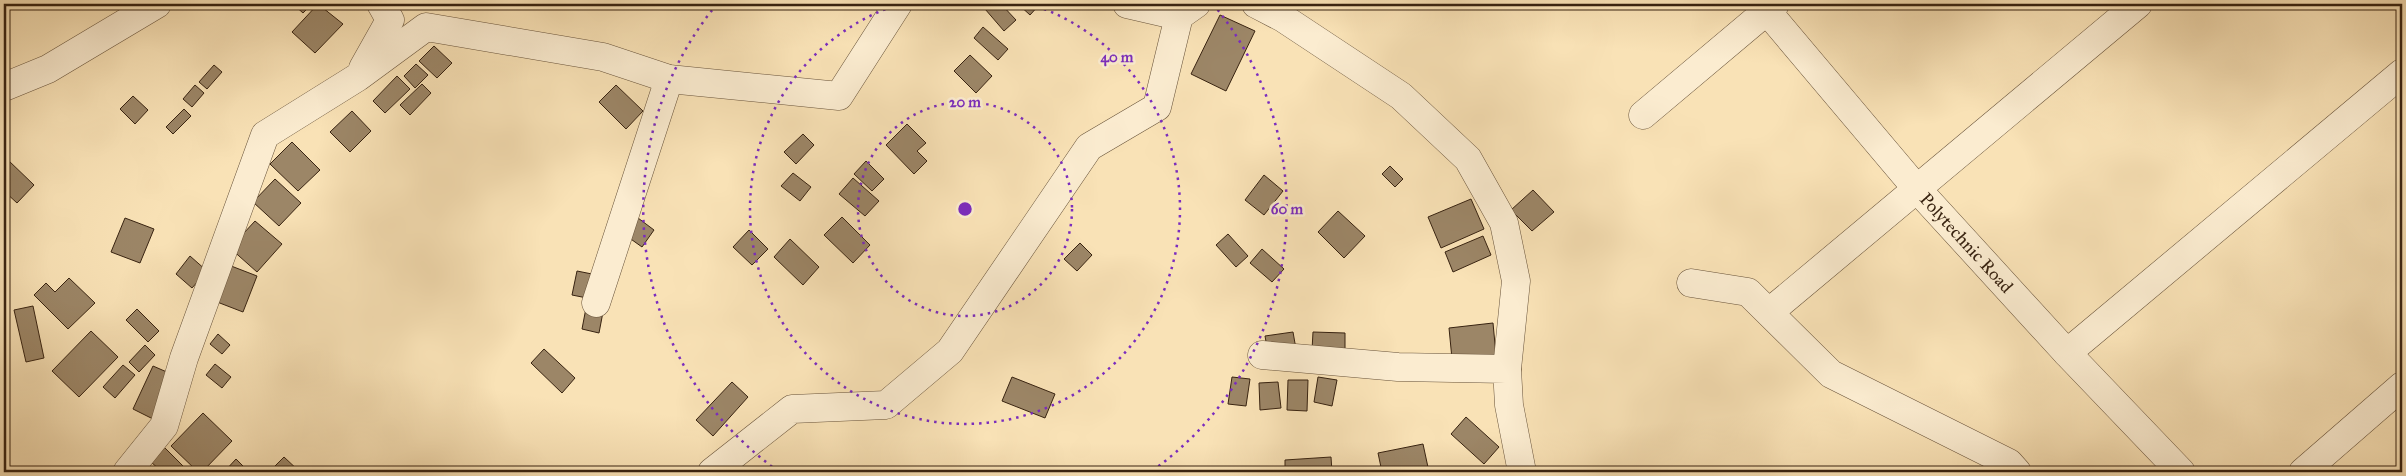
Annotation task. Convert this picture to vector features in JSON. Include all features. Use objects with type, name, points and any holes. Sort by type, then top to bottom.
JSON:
[{"type":"street","points":[[4,87],[48,69],[157,4]]},
{"type":"street","points":[[358,77],[390,20],[381,4]]},
{"type":"street","points":[[127,472],[164,426],[184,358],[265,135],[358,77],[426,27],[602,57],[669,80],[839,96],[898,4]]},
{"type":"street","points":[[712,472],[792,409],[886,405],[950,351],[1089,147],[1157,106],[1188,10],[1127,4]]},
{"type":"street","points":[[1256,4],[1283,18],[1400,96],[1468,159],[1504,223],[1516,281],[1507,369],[1509,405],[1523,472]]},
{"type":"street","points":[[1779,304],[2138,4]]},
{"type":"street","points":[[1643,115],[1768,6]]},
{"type":"street","name":"Polytechnic Road","points":[[1768,6],[1917,189],[2067,353],[2182,472]]},
{"type":"street","points":[[2067,353],[2402,73]]},
{"type":"street","points":[[596,303],[669,80]]},
{"type":"street","points":[[1691,283],[1748,292],[1831,374],[2009,463],[2017,472]]},
{"type":"street","points":[[1262,355],[1398,368],[1507,369]]},
{"type":"street","points":[[2304,472],[2402,386]]},
{"type":"building","points":[[293,4],[312,4],[303,13]]},
{"type":"building","points":[[318,4],[343,24],[315,53],[292,32]]},
{"type":"building","points":[[990,4],[1001,4],[1016,20],[1004,31],[985,9]]},
{"type":"building","points":[[1018,4],[1040,4],[1030,15]]},
{"type":"building","points":[[1220,15],[1255,31],[1226,91],[1191,74]]},
{"type":"building","points":[[983,27],[1008,49],[998,60],[974,38]]},
{"type":"building","points":[[434,46],[452,63],[437,78],[419,61]]},
{"type":"building","points":[[970,55],[992,76],[976,93],[954,71]]},
{"type":"building","points":[[416,64],[428,75],[415,88],[404,76]]},
{"type":"building","points":[[214,65],[222,72],[207,89],[199,82]]},
{"type":"building","points":[[397,76],[410,89],[385,113],[373,101]]},
{"type":"building","points":[[422,84],[431,93],[410,115],[400,105]]},
{"type":"building","points":[[195,85],[204,93],[192,107],[183,99]]},
{"type":"building","points":[[616,85],[643,111],[626,129],[599,102]]},
{"type":"building","points":[[133,96],[148,110],[135,124],[120,109]]},
{"type":"building","points":[[184,109],[191,116],[173,134],[166,127]]},
{"type":"building","points":[[352,111],[371,131],[350,152],[330,132]]},
{"type":"building","points":[[907,124],[926,143],[917,151],[927,161],[914,174],[886,145]]},
{"type":"building","points":[[803,134],[814,145],[796,164],[784,152]]},
{"type":"building","points":[[292,142],[320,170],[298,191],[270,164]]},
{"type":"building","points":[[8,160],[34,185],[17,203],[4,191],[4,164]]},
{"type":"building","points":[[866,161],[884,179],[872,191],[854,174]]},
{"type":"building","points":[[1390,166],[1403,179],[1395,187],[1382,174]]},
{"type":"building","points":[[793,173],[811,187],[800,201],[781,186]]},
{"type":"building","points":[[1264,175],[1283,191],[1264,215],[1245,200]]},
{"type":"building","points":[[853,178],[879,201],[865,216],[839,194]]},
{"type":"building","points":[[275,179],[301,203],[279,226],[253,202]]},
{"type":"building","points":[[1533,190],[1554,212],[1532,231],[1511,210]]},
{"type":"building","points":[[1471,199],[1484,229],[1441,248],[1428,217]]},
{"type":"building","points":[[1338,211],[1365,236],[1344,258],[1318,232]]},
{"type":"building","points":[[634,215],[654,230],[642,247],[621,232]]},
{"type":"building","points":[[842,217],[870,245],[853,263],[824,235]]},
{"type":"building","points":[[125,218],[154,229],[140,263],[111,252]]},
{"type":"building","points":[[255,221],[282,244],[257,272],[230,248]]},
{"type":"building","points":[[749,230],[768,249],[752,265],[733,247]]},
{"type":"building","points":[[1228,234],[1248,256],[1236,267],[1216,245]]},
{"type":"building","points":[[1483,236],[1491,255],[1453,272],[1445,252]]},
{"type":"building","points":[[790,239],[819,267],[803,285],[774,257]]},
{"type":"building","points":[[1080,243],[1092,255],[1077,271],[1064,259]]},
{"type":"building","points":[[1262,249],[1284,269],[1272,282],[1250,263]]},
{"type":"building","points":[[190,256],[207,271],[192,288],[176,274]]},
{"type":"building","points":[[226,264],[257,276],[243,312],[212,300]]},
{"type":"building","points":[[577,271],[597,275],[592,299],[572,295]]},
{"type":"building","points":[[69,278],[95,303],[68,329],[34,295],[46,283],[55,292]]},
{"type":"building","points":[[33,306],[44,358],[26,362],[14,310]]},
{"type":"building","points":[[586,308],[603,312],[599,333],[582,329]]},
{"type":"building","points":[[137,309],[159,331],[148,342],[126,320]]},
{"type":"building","points":[[1493,323],[1496,355],[1452,359],[1449,328]]},
{"type":"building","points":[[91,331],[118,357],[79,397],[52,371]]},
{"type":"building","points":[[1293,332],[1296,349],[1268,353],[1265,336]]},
{"type":"building","points":[[1313,332],[1345,333],[1345,351],[1312,350]]},
{"type":"building","points":[[218,334],[230,345],[222,354],[210,344]]},
{"type":"building","points":[[145,345],[155,355],[139,372],[129,362]]},
{"type":"building","points":[[544,349],[575,378],[562,393],[531,363]]},
{"type":"building","points":[[215,364],[231,377],[222,388],[206,375]]},
{"type":"building","points":[[123,365],[135,375],[115,398],[103,387]]},
{"type":"building","points":[[153,366],[176,376],[155,420],[133,409]]},
{"type":"building","points":[[1012,377],[1055,394],[1045,418],[1002,401]]},
{"type":"building","points":[[1232,377],[1250,379],[1246,406],[1228,404]]},
{"type":"building","points":[[1318,377],[1337,380],[1332,406],[1314,402]]},
{"type":"building","points":[[1288,380],[1308,380],[1307,411],[1287,410]]},
{"type":"building","points":[[732,382],[748,397],[713,436],[696,420]]},
{"type":"building","points":[[1278,382],[1281,408],[1260,410],[1259,383]]},
{"type":"building","points":[[4,396],[8,396],[9,423],[4,424]]},
{"type":"building","points":[[203,413],[232,441],[202,472],[198,472],[171,446]]},
{"type":"building","points":[[1466,417],[1499,447],[1484,464],[1451,434]]},
{"type":"building","points":[[1423,444],[1429,472],[1382,472],[1378,453]]},
{"type":"building","points":[[164,447],[186,469],[182,472],[162,472],[150,461]]},
{"type":"building","points":[[284,457],[300,472],[269,472]]},
{"type":"building","points":[[1331,457],[1332,472],[1285,472],[1285,460]]},
{"type":"building","points":[[236,459],[249,472],[224,472]]}]
